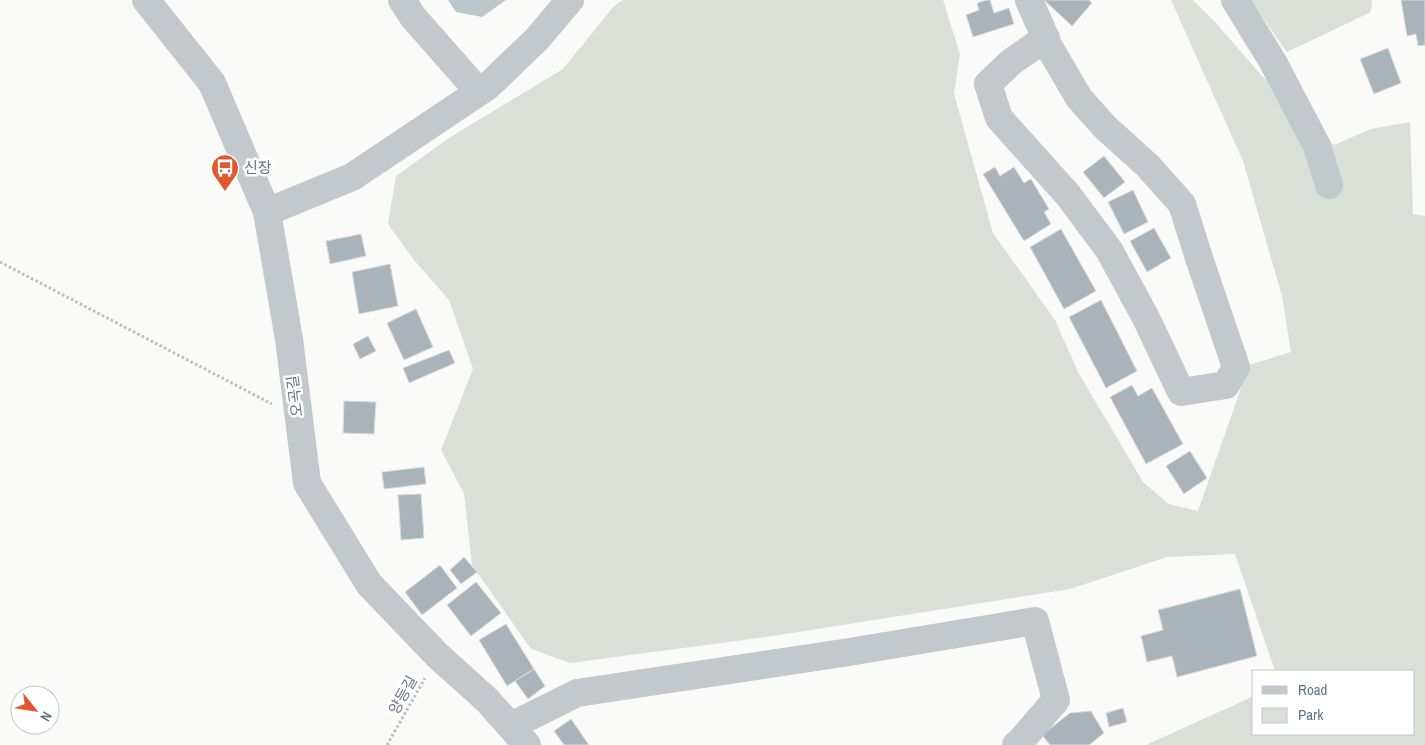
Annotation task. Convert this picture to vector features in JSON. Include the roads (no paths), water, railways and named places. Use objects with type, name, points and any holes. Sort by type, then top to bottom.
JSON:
[{"type":"street","name":"오곡길","points":[[146,0],[212,83],[267,212],[289,339],[307,483],[369,584],[437,655],[488,700],[519,736]]},
{"type":"street","points":[[402,0],[414,17],[479,92]]},
{"type":"street","points":[[267,212],[352,177],[488,86],[537,39],[570,0]]},
{"type":"street","points":[[1030,0],[1046,38],[1048,45],[1079,98],[1105,127],[1148,166],[1182,204],[1236,367],[1226,385],[1182,392],[1146,318],[1109,250],[1068,195],[999,118],[988,84],[1012,62],[1046,38]]},
{"type":"street","points":[[1235,0],[1273,62],[1317,146],[1329,185]]},
{"type":"street","points":[[519,736],[576,693],[833,654],[1035,620],[1056,700],[1016,745]]},
{"type":"place","name":"신장","points":[[225,192]]}]
